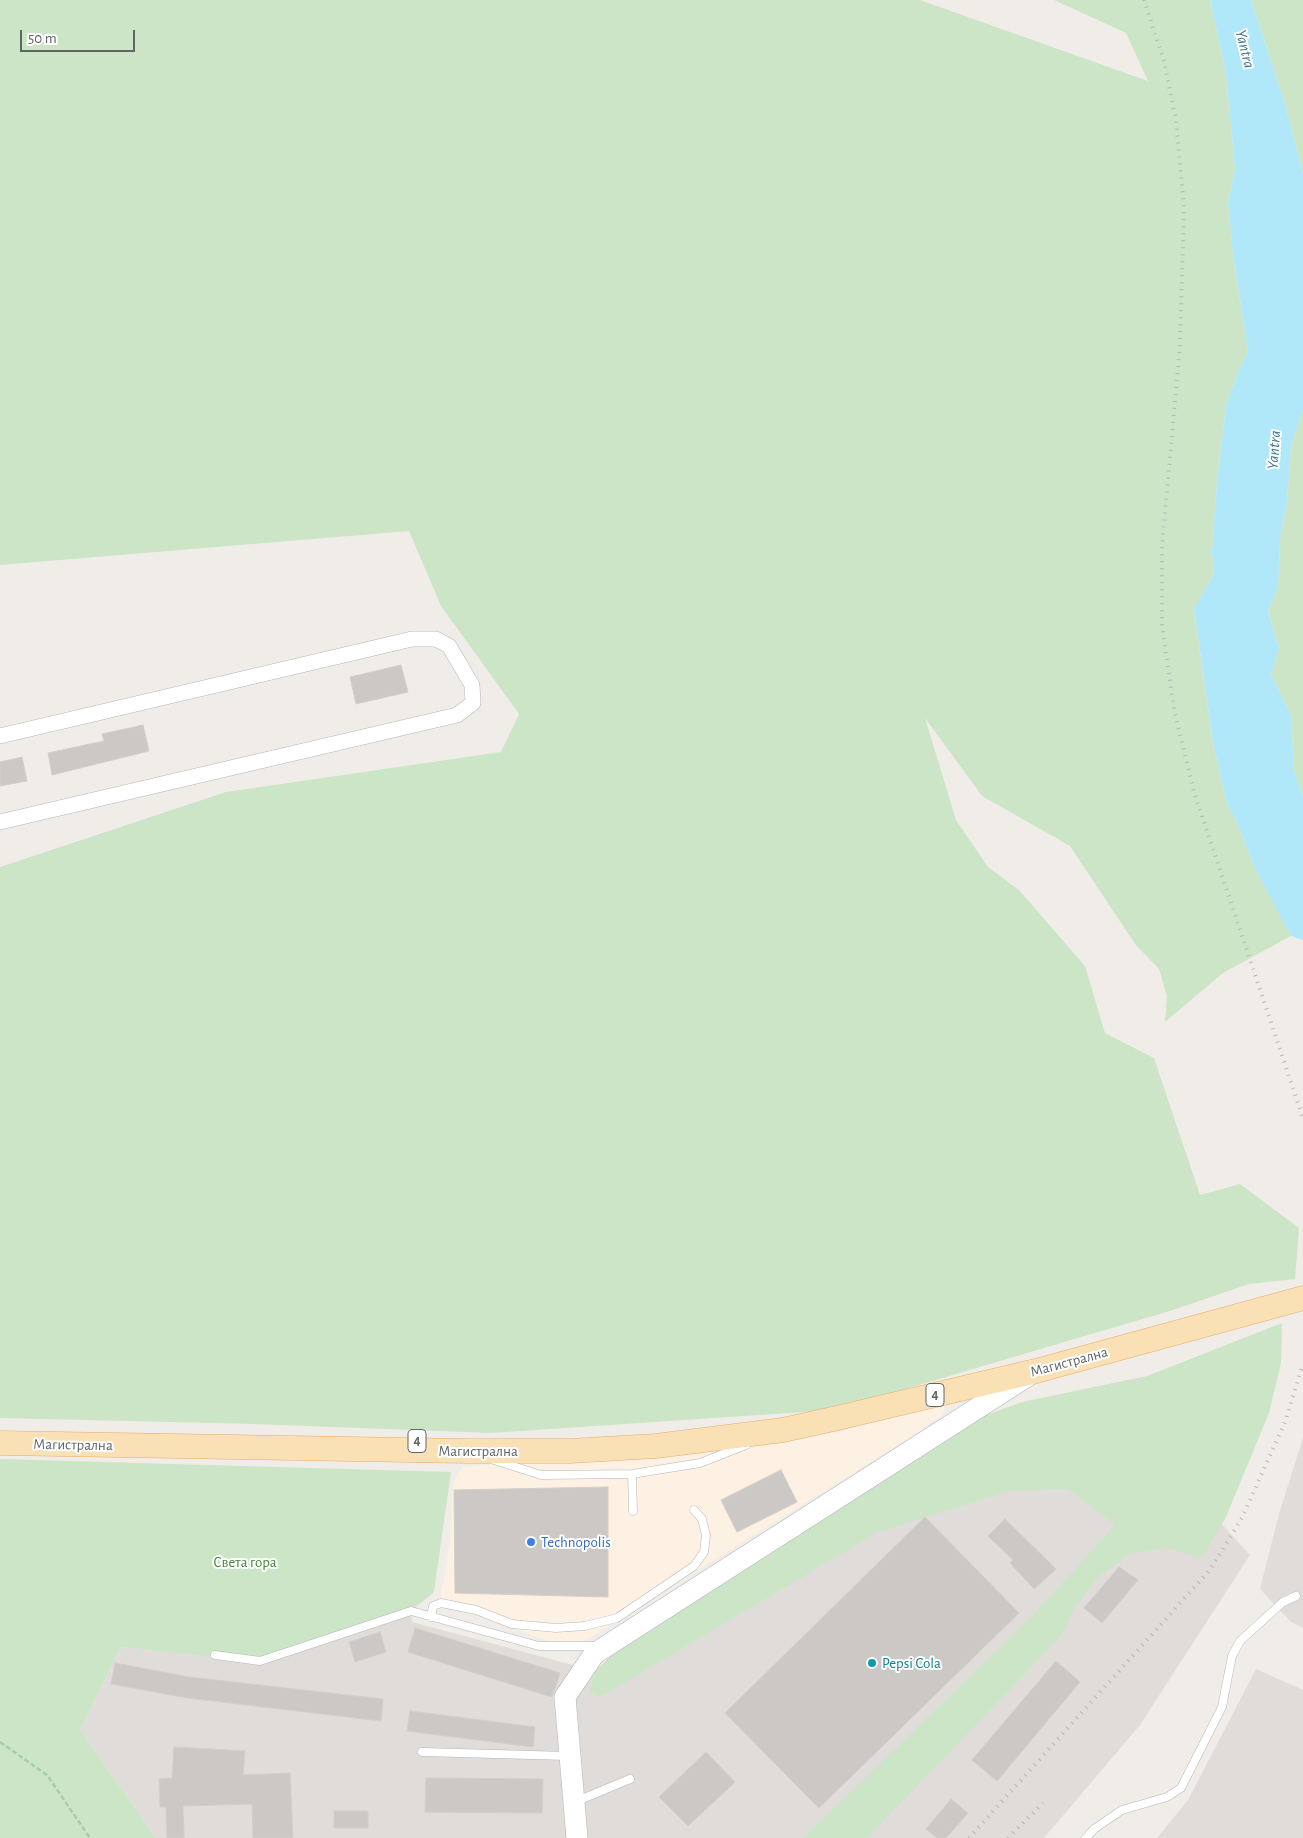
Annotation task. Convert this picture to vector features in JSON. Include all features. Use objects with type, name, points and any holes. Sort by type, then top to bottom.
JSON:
[{"type":"main road","name":"Магистрална","points":[[0,1443],[466,1451],[570,1451],[656,1446],[783,1430],[833,1419],[1036,1371],[1303,1298]]},
{"type":"main road","name":"Магистрална","points":[[0,1434],[466,1442],[569,1441],[656,1436],[783,1422],[833,1419]]},
{"type":"street","points":[[0,736],[412,639],[436,639],[449,646],[472,685],[473,703],[458,715],[0,822]]},
{"type":"street","points":[[577,1838],[565,1697],[594,1654],[1036,1371]]},
{"type":"lane","points":[[466,1451],[541,1475],[632,1474],[700,1463],[783,1430]]},
{"type":"lane","points":[[632,1474],[634,1511]]},
{"type":"lane","points":[[430,1617],[433,1606],[441,1603],[476,1610],[512,1624],[556,1628],[586,1626],[617,1618],[694,1566],[704,1552],[706,1535],[702,1519],[694,1510]]},
{"type":"lane","points":[[1086,1838],[1094,1829],[1122,1810],[1167,1797],[1181,1788],[1222,1707],[1232,1656],[1240,1641],[1282,1602],[1296,1596]]},
{"type":"lane","points":[[215,1655],[260,1662],[411,1611],[540,1646],[607,1646]]},
{"type":"lane","points":[[422,1752],[570,1756]]},
{"type":"lane","points":[[574,1802],[630,1779]]},
{"type":"path","points":[[0,1742],[47,1775],[90,1838]]},
{"type":"shaded area","points":[[944,1397],[943,1414],[917,1433],[570,1650],[440,1599],[450,1543],[453,1483],[462,1467],[539,1460],[643,1455],[841,1432]]},
{"type":"shaded area","points":[[1303,1438],[1303,1628],[1291,1622],[1260,1589],[1279,1514]]},
{"type":"shaded area","points":[[1039,1440],[1178,1476],[1250,1555],[1140,1725],[1044,1838],[156,1838],[80,1730],[121,1647],[215,1655],[411,1611],[412,1622],[595,1671],[794,1573]]},
{"type":"shaded area","points":[[1256,1669],[1303,1690],[1303,1838],[1157,1838],[1188,1800]]},
{"type":"green space","points":[[0,0],[920,0],[1148,81],[1126,33],[1054,0],[1210,0],[1226,74],[1235,168],[1228,203],[1233,254],[1248,352],[1239,369],[1226,406],[1217,481],[1212,552],[1214,574],[1194,610],[1213,743],[1227,804],[1239,827],[1254,866],[1291,936],[1223,973],[1165,1022],[1167,996],[1159,969],[1135,944],[1070,846],[982,796],[925,718],[956,820],[988,867],[1019,890],[1085,966],[1105,1033],[1154,1058],[1200,1195],[1240,1184],[1299,1228],[1295,1279],[1249,1284],[1173,1310],[834,1410],[491,1433],[253,1424],[0,1418],[0,867],[226,792],[501,752],[519,714],[441,606],[409,531],[0,565]]},
{"type":"green space","points":[[1251,0],[1303,0],[1303,174],[1286,107]]},
{"type":"green space","points":[[1303,410],[1303,796],[1294,771],[1291,715],[1271,675],[1279,649],[1268,611],[1278,587],[1280,539],[1287,503],[1291,446]]},
{"type":"green space","points":[[1282,1323],[1281,1363],[1269,1413],[1226,1517],[1202,1558],[1165,1548],[1130,1554],[1098,1577],[1073,1610],[1062,1635],[867,1838],[803,1838],[1030,1618],[1115,1525],[1068,1489],[1009,1491],[878,1532],[611,1691],[599,1697],[590,1692],[595,1671],[614,1653],[964,1423],[1022,1402],[1147,1376]]},
{"type":"green space","name":"Света гора","points":[[0,1459],[451,1472],[434,1592],[411,1611],[260,1661],[121,1647],[80,1730],[156,1838],[0,1838]]},
{"type":"water","name":"Yantra","points":[[1210,0],[1251,0],[1286,107],[1303,174],[1303,410],[1291,446],[1287,503],[1280,539],[1278,587],[1268,611],[1279,649],[1271,675],[1291,715],[1294,771],[1303,796],[1303,940],[1291,936],[1254,866],[1239,827],[1227,804],[1213,743],[1194,609],[1214,574],[1212,552],[1217,481],[1226,406],[1239,369],[1248,352],[1233,254],[1228,203],[1235,168],[1226,74]]},
{"type":"building","points":[[401,665],[408,692],[356,704],[350,677]]},
{"type":"building","points":[[143,725],[149,751],[52,775],[48,753],[104,741],[102,734]]},
{"type":"building","points":[[22,757],[27,781],[0,786],[0,762]]},
{"type":"building","points":[[781,1470],[797,1502],[737,1532],[721,1500]]},
{"type":"building","name":"Technopolis","points":[[608,1487],[608,1597],[455,1593],[454,1490]]},
{"type":"building","name":"Pepsi Cola","points":[[925,1517],[1019,1613],[819,1808],[725,1713]]},
{"type":"building","points":[[1005,1519],[1056,1569],[1034,1589],[1010,1563],[1013,1560],[988,1536]]},
{"type":"building","points":[[1119,1567],[1138,1580],[1102,1623],[1084,1608]]},
{"type":"building","points":[[415,1628],[560,1673],[552,1697],[408,1652]]},
{"type":"building","points":[[380,1632],[386,1652],[355,1662],[349,1642]]},
{"type":"building","points":[[1056,1661],[1080,1682],[997,1781],[972,1760]]},
{"type":"building","points":[[115,1663],[189,1677],[383,1699],[381,1721],[188,1698],[111,1684]]},
{"type":"building","points":[[410,1711],[535,1727],[533,1747],[407,1731]]},
{"type":"building","points":[[174,1747],[245,1751],[243,1775],[290,1773],[293,1838],[253,1838],[252,1804],[183,1806],[184,1838],[167,1838],[166,1807],[160,1807],[159,1779],[172,1778]]},
{"type":"building","points":[[706,1752],[735,1782],[688,1826],[659,1797]]},
{"type":"building","points":[[426,1778],[543,1779],[542,1813],[425,1812]]},
{"type":"building","points":[[951,1799],[968,1813],[946,1838],[937,1838],[926,1829]]},
{"type":"building","points":[[334,1811],[368,1811],[368,1828],[334,1828]]},
{"type":"railway","points":[[1144,0],[1164,61],[1176,120],[1184,208],[1180,345],[1162,546],[1162,626],[1174,709],[1194,792],[1303,1118]]},
{"type":"railway","points":[[969,1838],[1209,1571],[1242,1518],[1285,1422],[1303,1364]]},
{"type":"railway","points":[[1008,1838],[1043,1803]]},
{"type":"place","name":"Technopolis","points":[[531,1542]]},
{"type":"place","name":"Pepsi Cola","points":[[872,1663]]}]
